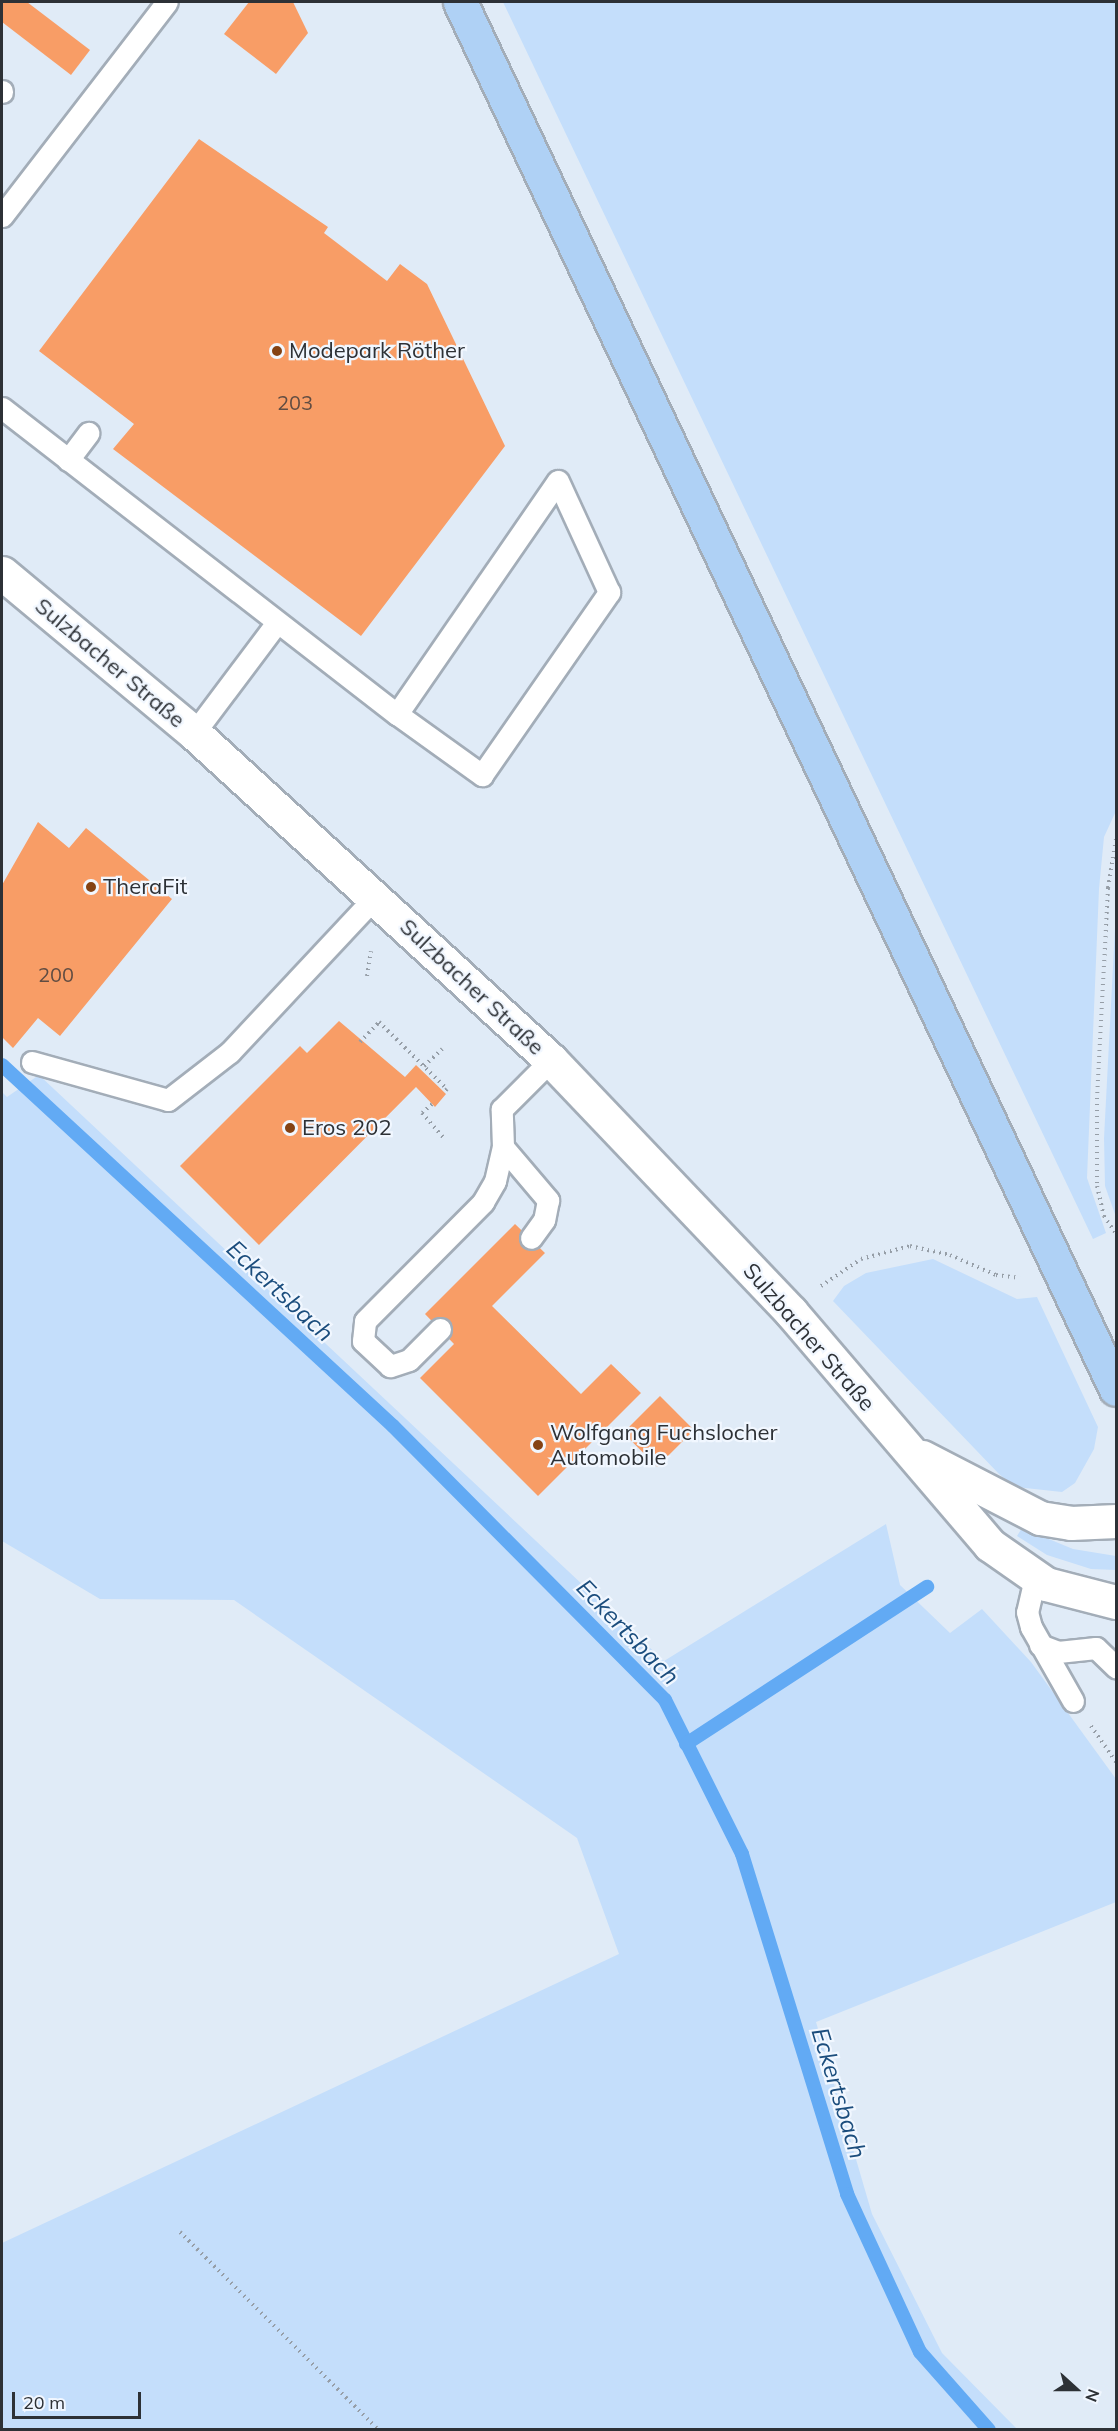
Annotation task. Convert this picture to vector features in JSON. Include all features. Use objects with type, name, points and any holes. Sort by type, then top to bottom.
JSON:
[{"type":"main road","points":[[460,2],[1116,1389]]},
{"type":"street","name":"Sulzbacher Straße","points":[[2,573],[194,733],[551,1060],[791,1312],[900,1444],[990,1545],[1035,1578],[1082,1596],[1116,1602]]},
{"type":"street","points":[[900,1444],[1040,1518],[1116,1521]]},
{"type":"lane","points":[[2,216],[167,2]]},
{"type":"lane","points":[[2,408],[397,714],[482,775],[609,592],[558,482],[397,714]]},
{"type":"lane","points":[[68,460],[88,433]]},
{"type":"lane","points":[[194,733],[275,625]]},
{"type":"lane","points":[[32,1062],[168,1100],[230,1052],[375,897]]},
{"type":"lane","points":[[440,1329],[409,1360],[390,1366],[363,1341],[365,1321],[483,1202],[495,1181],[503,1147],[502,1109],[551,1060]]},
{"type":"lane","points":[[503,1147],[548,1200],[544,1220],[531,1238]]},
{"type":"lane","points":[[1035,1578],[1027,1612],[1040,1645],[1073,1701]]},
{"type":"lane","points":[[1040,1645],[1058,1652],[1096,1648],[1116,1666]]},
{"type":"path","points":[[1116,839],[1108,888],[1097,1098],[1097,1186],[1104,1216],[1116,1234]]},
{"type":"path","points":[[360,1042],[379,1022],[447,1089],[444,1092]]},
{"type":"path","points":[[424,1066],[442,1049]]},
{"type":"path","points":[[432,1104],[422,1113],[445,1139]]},
{"type":"path","points":[[818,1287],[861,1259],[910,1246],[950,1255],[996,1275],[1027,1278]]},
{"type":"path","points":[[1073,1701],[1116,1762]]},
{"type":"path","points":[[180,2232],[379,2430]]},
{"type":"shaded area","points":[[503,2],[1116,2],[1116,811],[1104,837],[1099,889],[1087,1178],[1106,1233],[1093,1239]]},
{"type":"shaded area","points":[[1116,909],[1116,1217],[1105,1186],[1104,1138]]},
{"type":"shaded area","points":[[39,1075],[664,1661],[886,1524],[900,1585],[950,1633],[982,1609],[1031,1662],[1116,1779],[1116,1902],[816,2022],[872,2214],[942,2353],[1017,2429],[2,2429],[2,2243],[619,1954],[577,1838],[234,1600],[100,1599],[2,1541],[2,1092],[7,1097]]},
{"type":"shaded area","points":[[933,1259],[1017,1299],[1037,1297],[1098,1427],[1094,1449],[1075,1483],[1062,1492],[1015,1487],[999,1474],[833,1301],[844,1286],[866,1273]]},
{"type":"shaded area","points":[[1022,1528],[1073,1549],[1116,1556],[1116,1570],[1091,1569],[1047,1555],[1017,1536]]},
{"type":"building","points":[[2,2],[27,2],[90,50],[71,75],[2,22]]},
{"type":"building","points":[[249,2],[293,2],[308,33],[276,74],[224,34]]},
{"type":"building","points":[[199,139],[328,227],[324,233],[387,281],[400,264],[427,284],[505,446],[361,636],[113,449],[134,424],[39,351]]},
{"type":"building","points":[[38,822],[69,848],[86,828],[172,899],[60,1036],[38,1018],[13,1048],[2,1037],[2,885]]},
{"type":"building","points":[[339,1021],[405,1077],[416,1065],[446,1094],[435,1107],[416,1087],[259,1245],[180,1166],[300,1046],[307,1053]]},
{"type":"building","name":"Wolfgang Fuchslocher Automobile","points":[[515,1224],[545,1253],[492,1306],[581,1394],[611,1364],[641,1393],[538,1496],[420,1378],[454,1344],[425,1314]]},
{"type":"building","points":[[660,1396],[694,1430],[657,1467],[623,1433]]},
{"type":"waterway","name":"Eckertsbach","points":[[2,1065],[393,1426],[665,1700],[742,1854],[847,2194],[920,2352],[989,2430]]},
{"type":"waterway","points":[[686,1744],[927,1587]]},
{"type":"place","name":"Modepark Röther","points":[[277,351]]},
{"type":"place","name":"TheraFit","points":[[91,887]]},
{"type":"place","name":"Eros 202","points":[[290,1128]]},
{"type":"place","name":"Wolfgang Fuchslocher Automobile","points":[[538,1445]]}]
